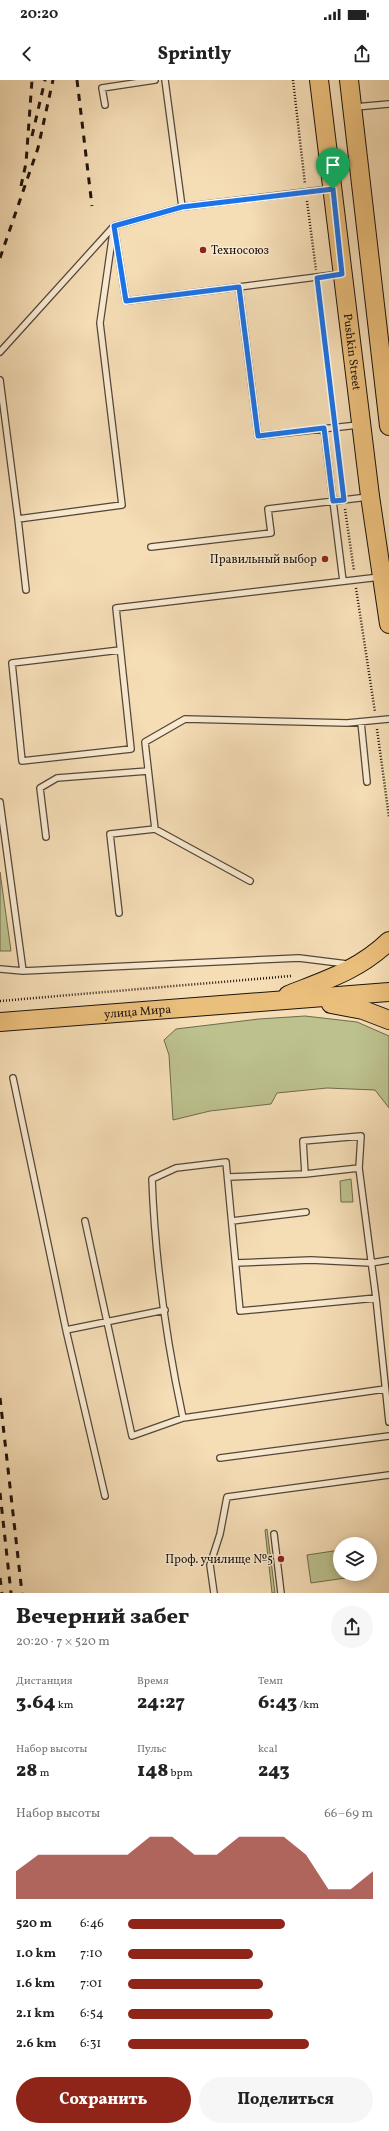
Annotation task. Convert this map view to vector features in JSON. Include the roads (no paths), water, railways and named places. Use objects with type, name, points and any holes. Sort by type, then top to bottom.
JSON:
[{"type":"main road","name":"Pushkin Street","points":[[320,80],[342,274],[370,496],[389,624]]},
{"type":"main road","points":[[349,80],[389,422]]},
{"type":"main road","points":[[274,1000],[343,974],[368,959],[389,941]]},
{"type":"main road","points":[[274,1000],[389,992]]},
{"type":"main road","points":[[274,1000],[347,1006],[389,1020]]},
{"type":"main road","name":"улица Мира","points":[[0,1022],[274,1000]]},
{"type":"lane","points":[[105,105],[102,88],[155,80]]},
{"type":"lane","points":[[165,80],[182,207]]},
{"type":"lane","points":[[352,108],[389,104]]},
{"type":"lane","points":[[0,352],[114,226],[182,207],[333,189]]},
{"type":"lane","points":[[114,226],[126,301],[342,274]]},
{"type":"lane","points":[[18,519],[122,505],[100,322],[114,226]]},
{"type":"lane","points":[[239,287],[258,436],[361,424]]},
{"type":"lane","points":[[0,380],[26,590]]},
{"type":"lane","points":[[324,428],[343,581]]},
{"type":"lane","points":[[151,547],[271,533],[268,509],[370,496]]},
{"type":"lane","points":[[120,650],[12,664],[22,761],[131,749],[116,608],[355,579],[383,577]]},
{"type":"lane","points":[[155,829],[145,742],[185,719],[361,722],[389,719]]},
{"type":"lane","points":[[361,722],[367,782]]},
{"type":"lane","points":[[46,837],[40,788],[57,778],[148,770]]},
{"type":"lane","points":[[0,802],[23,971]]},
{"type":"lane","points":[[119,914],[110,834],[155,829],[250,881]]},
{"type":"lane","points":[[0,969],[23,971],[299,958],[357,966]]},
{"type":"lane","points":[[13,1078],[66,1330],[105,1496]]},
{"type":"lane","points":[[305,1174],[303,1141],[360,1136],[359,1168],[387,1379],[385,1389],[389,1422]]},
{"type":"lane","points":[[183,1418],[170,1356],[154,1214],[152,1180],[176,1168],[226,1162],[240,1311],[376,1298]]},
{"type":"lane","points":[[228,1177],[305,1174],[359,1168]]},
{"type":"lane","points":[[232,1222],[306,1212]]},
{"type":"lane","points":[[85,1221],[132,1436],[183,1418],[385,1389]]},
{"type":"lane","points":[[236,1263],[311,1260],[371,1263],[389,1260]]},
{"type":"lane","points":[[66,1330],[165,1310]]},
{"type":"lane","points":[[220,1458],[389,1436]]},
{"type":"lane","points":[[214,1593],[210,1565],[220,1534],[227,1497],[389,1475]]},
{"type":"lane","points":[[274,1534],[281,1593]]},
{"type":"railway","points":[[21,186],[26,163],[32,80]]},
{"type":"railway","points":[[32,136],[45,80]]},
{"type":"railway","points":[[0,258],[38,148],[53,80]]},
{"type":"railway","points":[[77,80],[92,206]]},
{"type":"railway","points":[[0,1398],[22,1593]]},
{"type":"railway","points":[[0,1493],[11,1593]]},
{"type":"railway","points":[[0,1578],[2,1593]]},
{"type":"place","name":"Техносоюз","points":[[203,250]]},
{"type":"place","name":"Правильный выбор","points":[[325,559]]},
{"type":"place","name":"Проф. училище №5","points":[[281,1559]]}]
